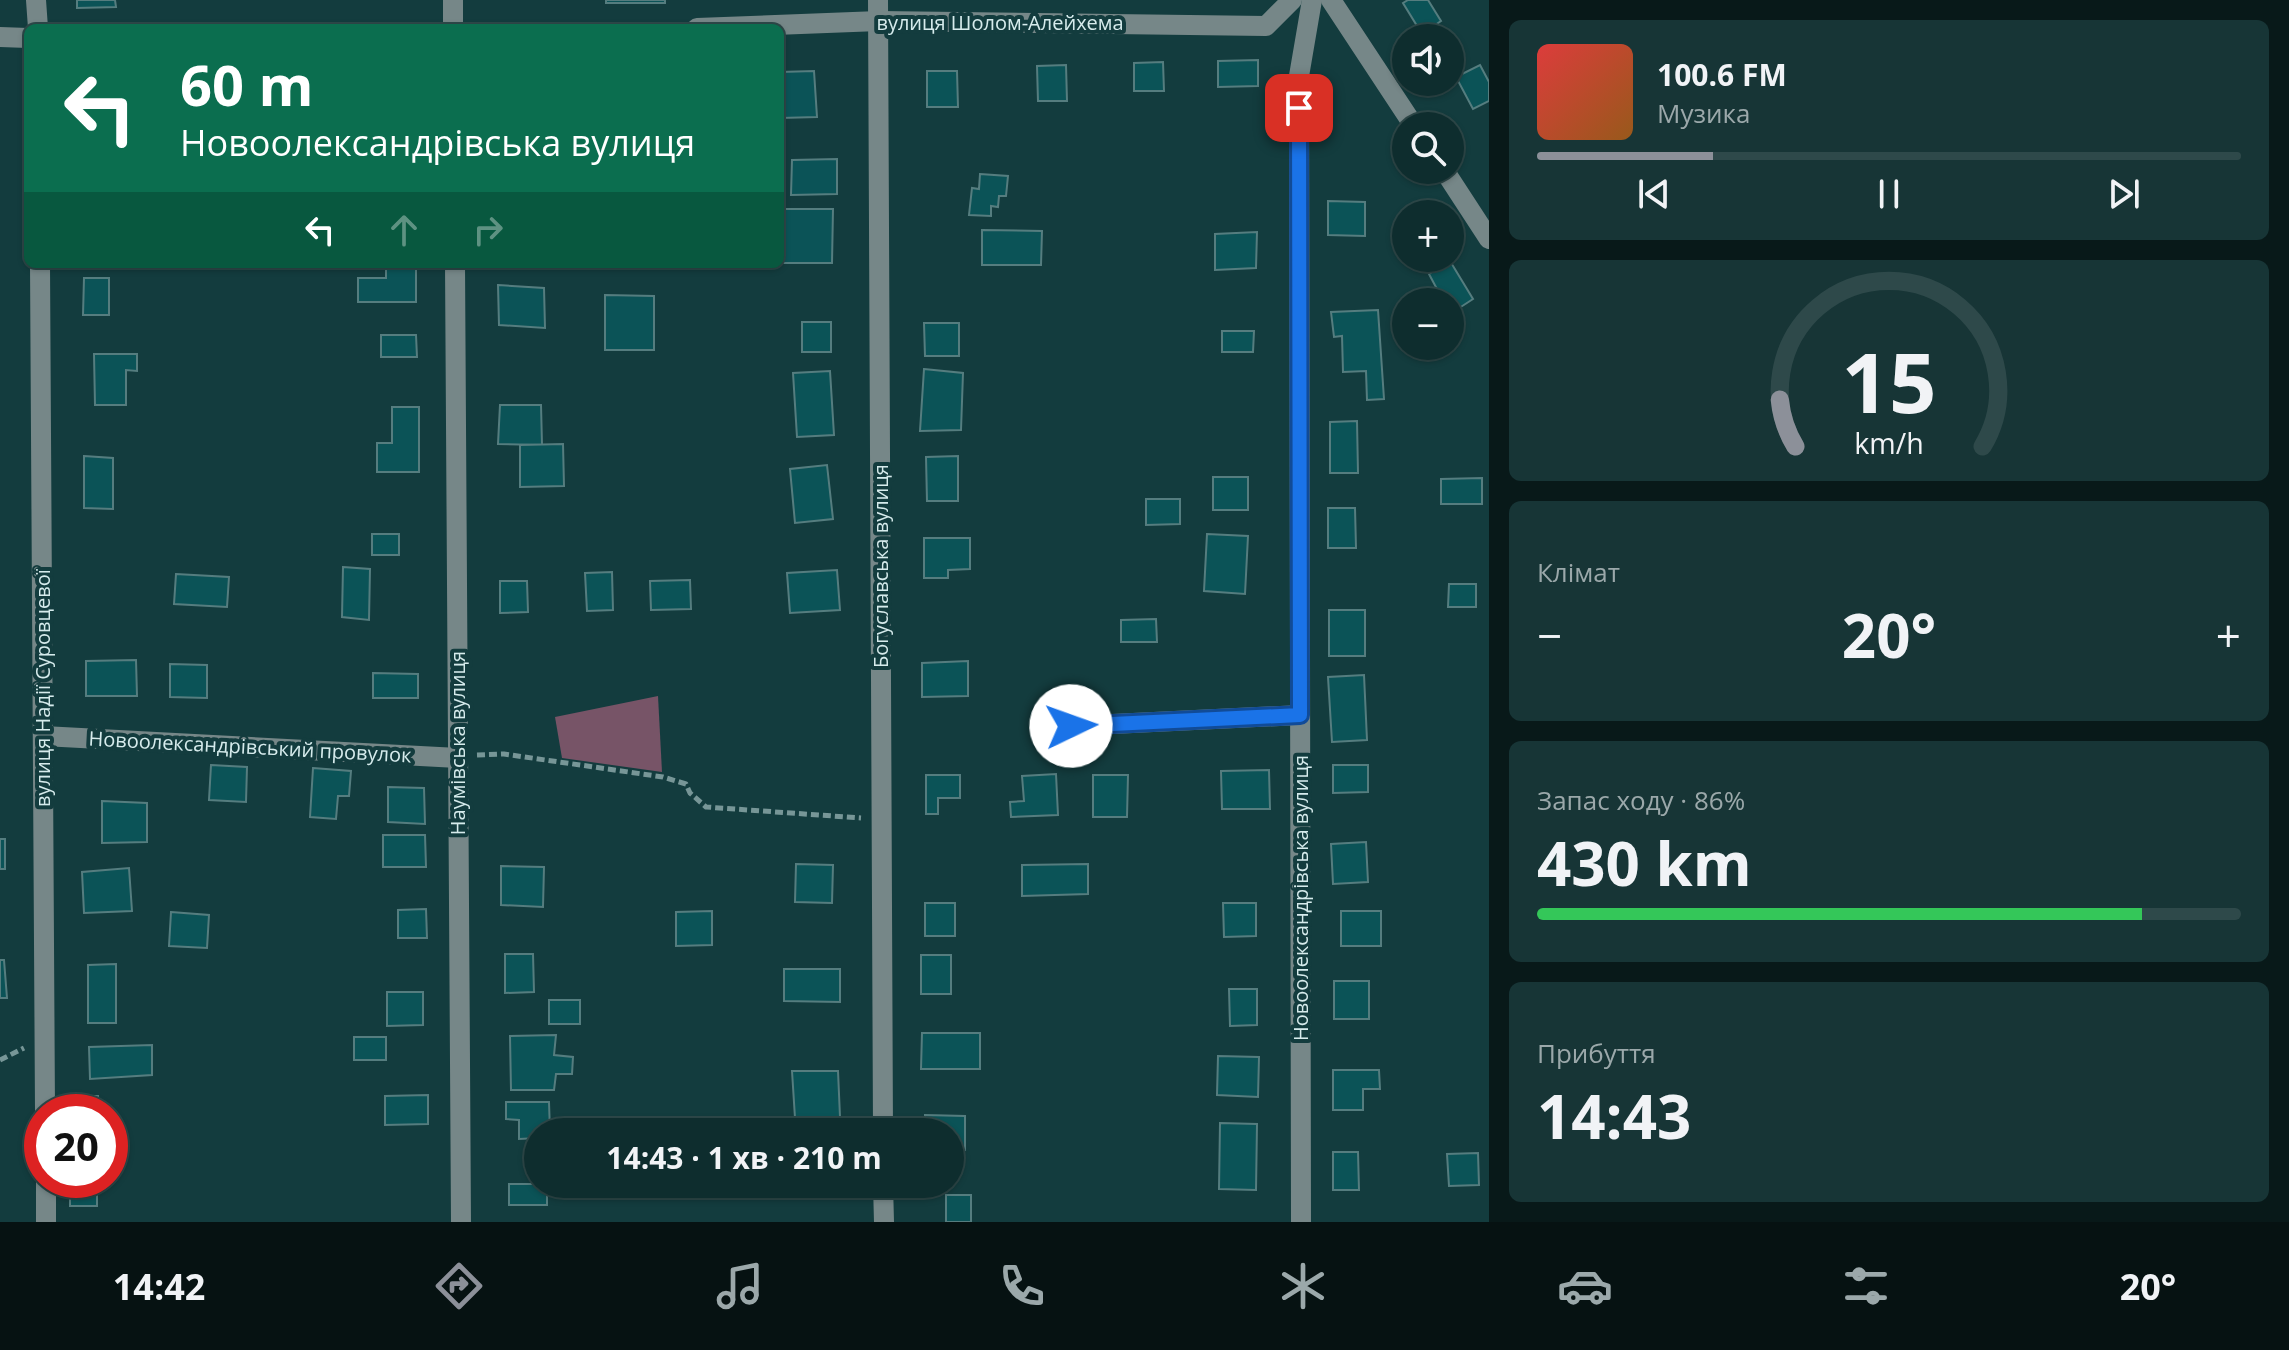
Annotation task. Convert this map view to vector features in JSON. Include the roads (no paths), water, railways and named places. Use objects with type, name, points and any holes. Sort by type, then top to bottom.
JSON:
[{"type":"street","points":[[36,0],[38,24]]},
{"type":"street","points":[[453,0],[453,24]]},
{"type":"street","name":"Богуславська вулиця","points":[[878,0],[883,1118]]},
{"type":"street","name":"вулиця Шолом-Алейхема","points":[[784,25],[879,21],[1266,26],[1292,0]]},
{"type":"street","name":"Новоолександрівська вулиця","points":[[1301,1222],[1299,76],[1312,0]]},
{"type":"street","points":[[1331,0],[1405,112]]},
{"type":"street","points":[[0,37],[24,38]]},
{"type":"street","points":[[1453,184],[1489,239]]},
{"type":"street","name":"вулиця Надії Суровцевої","points":[[40,268],[45,1094]]},
{"type":"street","name":"Наумівська вулиця","points":[[455,268],[461,1222]]},
{"type":"street","points":[[1071,726],[1300,715]]},
{"type":"street","name":"Новоолександрівський провулок","points":[[43,736],[458,756]]},
{"type":"street","points":[[46,1198],[46,1222]]},
{"type":"street","points":[[883,1198],[884,1222]]}]
